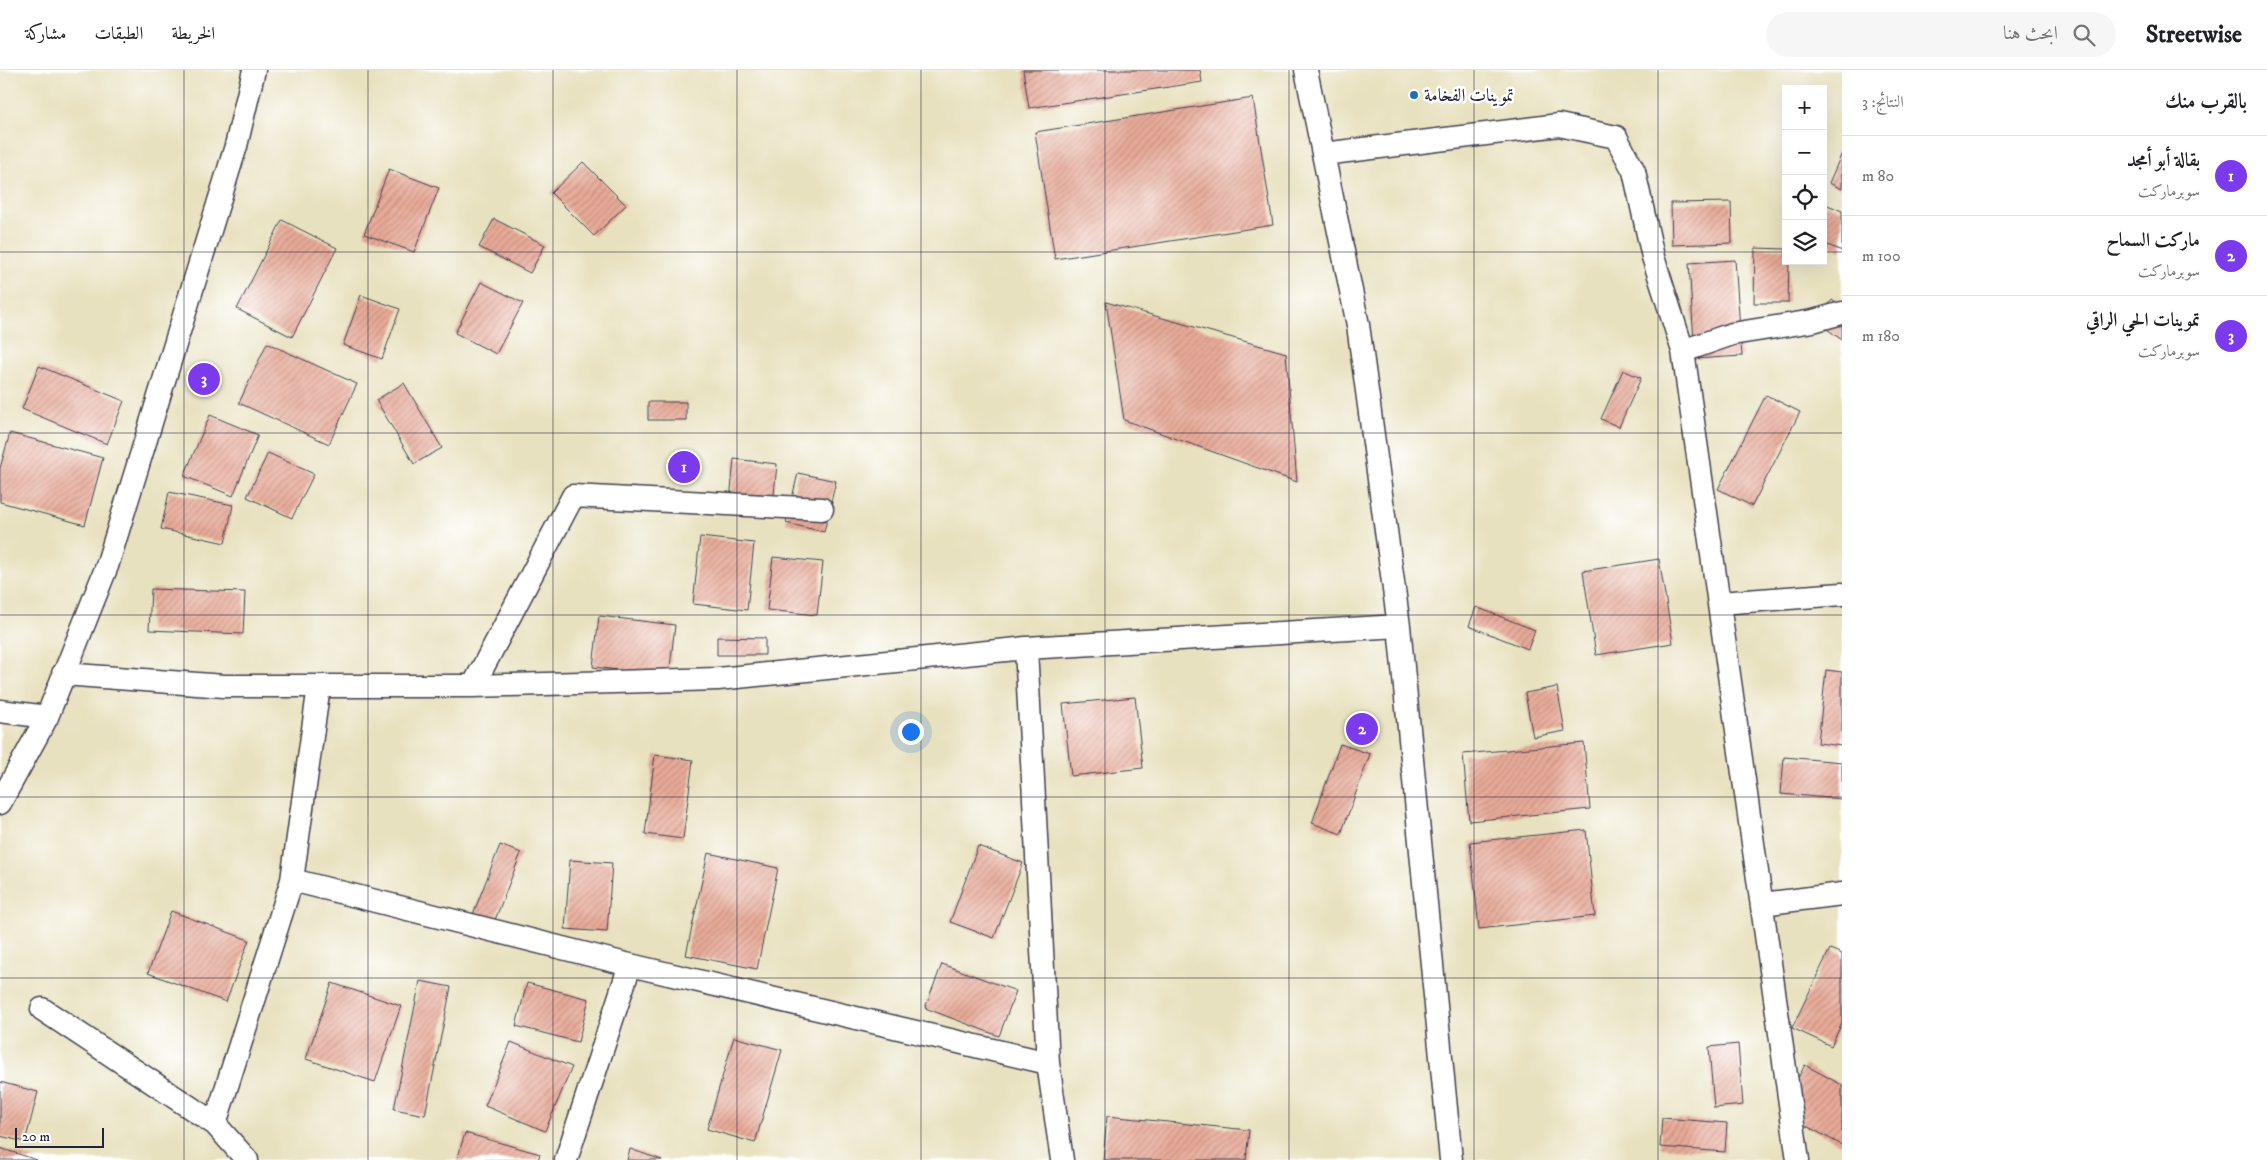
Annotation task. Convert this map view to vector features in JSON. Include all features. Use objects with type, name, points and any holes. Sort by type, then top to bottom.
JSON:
[{"type":"street","points":[[0,804],[48,717],[63,674],[107,566],[236,146],[254,70]]},
{"type":"street","points":[[1306,70],[1358,326],[1399,626],[1451,1160]]},
{"type":"street","points":[[1323,154],[1559,125],[1616,137],[1634,172],[1653,257],[1683,351],[1798,1160]]},
{"type":"street","points":[[1683,351],[1732,334],[1814,321],[1842,313]]},
{"type":"street","points":[[473,686],[573,496],[822,509]]},
{"type":"street","points":[[1719,603],[1842,594]]},
{"type":"street","points":[[63,674],[224,686],[473,686],[718,679],[1026,648],[1399,626]]},
{"type":"street","points":[[1026,648],[1048,1063],[1062,1160]]},
{"type":"street","points":[[215,1124],[292,880],[319,686]]},
{"type":"street","points":[[0,711],[48,717]]},
{"type":"street","points":[[292,880],[630,965],[1048,1063]]},
{"type":"street","points":[[1762,904],[1842,894]]},
{"type":"street","points":[[566,1160],[630,965]]},
{"type":"street","points":[[42,1009],[215,1124],[247,1160]]},
{"type":"building","points":[[1023,70],[1200,70],[1202,82],[1029,108]]},
{"type":"building","points":[[1253,98],[1273,225],[1055,259],[1035,132]]},
{"type":"building","points":[[1842,153],[1842,189],[1829,183]]},
{"type":"building","points":[[583,162],[626,205],[594,236],[551,193]]},
{"type":"building","points":[[389,169],[439,188],[414,252],[364,234]]},
{"type":"building","points":[[1731,202],[1732,243],[1672,245],[1671,203]]},
{"type":"building","points":[[1827,205],[1842,211],[1842,251],[1827,245]]},
{"type":"building","points":[[494,219],[545,245],[530,273],[479,247]]},
{"type":"building","points":[[282,220],[337,248],[292,337],[237,309]]},
{"type":"building","points":[[1755,248],[1782,249],[1782,265],[1789,265],[1788,303],[1754,303]]},
{"type":"building","points":[[1735,260],[1742,356],[1695,359],[1689,263]]},
{"type":"building","points":[[481,282],[523,303],[496,354],[455,333]]},
{"type":"building","points":[[361,295],[400,309],[382,359],[343,345]]},
{"type":"building","points":[[1832,300],[1842,307],[1842,340],[1816,321]]},
{"type":"building","points":[[1106,302],[1286,353],[1297,482],[1124,420]]},
{"type":"building","points":[[267,343],[357,384],[329,444],[239,403]]},
{"type":"building","points":[[39,366],[124,401],[107,444],[22,409]]},
{"type":"building","points":[[1623,370],[1641,378],[1619,427],[1601,419]]},
{"type":"building","points":[[404,383],[442,448],[414,464],[376,400]]},
{"type":"building","points":[[1766,395],[1800,412],[1752,506],[1718,489]]},
{"type":"building","points":[[648,402],[686,402],[686,420],[648,420]]},
{"type":"building","points":[[210,415],[258,435],[233,496],[184,476]]},
{"type":"building","points":[[10,433],[103,458],[85,525],[0,502],[0,468]]},
{"type":"building","points":[[268,453],[314,474],[292,518],[247,497]]},
{"type":"building","points":[[734,459],[777,464],[772,515],[729,511]]},
{"type":"building","points":[[798,473],[836,481],[824,532],[786,523]]},
{"type":"building","points":[[169,492],[233,505],[225,543],[161,529]]},
{"type":"building","points":[[700,537],[754,543],[747,610],[693,604]]},
{"type":"building","points":[[773,557],[823,562],[817,615],[767,610]]},
{"type":"building","points":[[1659,559],[1673,643],[1596,655],[1583,571]]},
{"type":"building","points":[[151,589],[245,592],[243,634],[149,630]]},
{"type":"building","points":[[1476,607],[1535,630],[1528,649],[1469,626]]},
{"type":"building","points":[[599,616],[675,625],[669,676],[593,667]]},
{"type":"building","points":[[717,637],[765,638],[765,655],[717,655]]},
{"type":"building","points":[[1826,670],[1842,672],[1842,746],[1818,743]]},
{"type":"building","points":[[1557,687],[1565,731],[1533,737],[1525,693]]},
{"type":"building","points":[[1135,697],[1143,768],[1071,776],[1063,704]]},
{"type":"building","points":[[1584,743],[1590,809],[1469,821],[1463,754]]},
{"type":"building","points":[[1340,744],[1370,754],[1341,834],[1312,823]]},
{"type":"building","points":[[655,755],[693,760],[683,839],[645,834]]},
{"type":"building","points":[[1784,757],[1842,762],[1842,799],[1781,794]]},
{"type":"building","points":[[1586,830],[1595,916],[1479,929],[1470,842]]},
{"type":"building","points":[[500,845],[521,853],[493,925],[472,917]]},
{"type":"building","points":[[978,846],[1023,863],[994,938],[950,922]]},
{"type":"building","points":[[708,853],[778,868],[757,969],[686,955]]},
{"type":"building","points":[[570,860],[612,863],[607,932],[565,929]]},
{"type":"building","points":[[171,911],[249,940],[226,1002],[148,973]]},
{"type":"building","points":[[1830,949],[1842,954],[1842,1023],[1831,1046],[1792,1028]]},
{"type":"building","points":[[942,964],[1016,991],[999,1036],[925,1008]]},
{"type":"building","points":[[420,981],[451,987],[425,1115],[394,1109]]},
{"type":"building","points":[[332,983],[401,1006],[375,1082],[306,1059]]},
{"type":"building","points":[[527,983],[589,999],[578,1042],[516,1026]]},
{"type":"building","points":[[734,1037],[782,1050],[755,1143],[707,1129]]},
{"type":"building","points":[[511,1042],[572,1067],[545,1131],[485,1106]]},
{"type":"building","points":[[1738,1044],[1743,1105],[1714,1108],[1709,1047]]},
{"type":"building","points":[[1805,1065],[1842,1085],[1842,1145],[1780,1112]]},
{"type":"building","points":[[0,1082],[38,1092],[25,1142],[0,1136]]},
{"type":"building","points":[[1107,1116],[1249,1130],[1246,1160],[1103,1160]]},
{"type":"building","points":[[1662,1118],[1727,1123],[1725,1152],[1660,1147]]},
{"type":"building","points":[[465,1133],[540,1154],[538,1160],[457,1160]]},
{"type":"building","points":[[0,1148],[37,1160],[0,1160]]},
{"type":"building","points":[[630,1149],[662,1160],[627,1160]]},
{"type":"place","name":"تموينات الفخامة","points":[[1414,95]]},
{"type":"place","name":"تموينات الحي الراقي","points":[[204,379]]},
{"type":"place","name":"بقالة أبو أمجد","points":[[684,467]]},
{"type":"place","name":"ماركت السماح","points":[[1362,729]]}]
